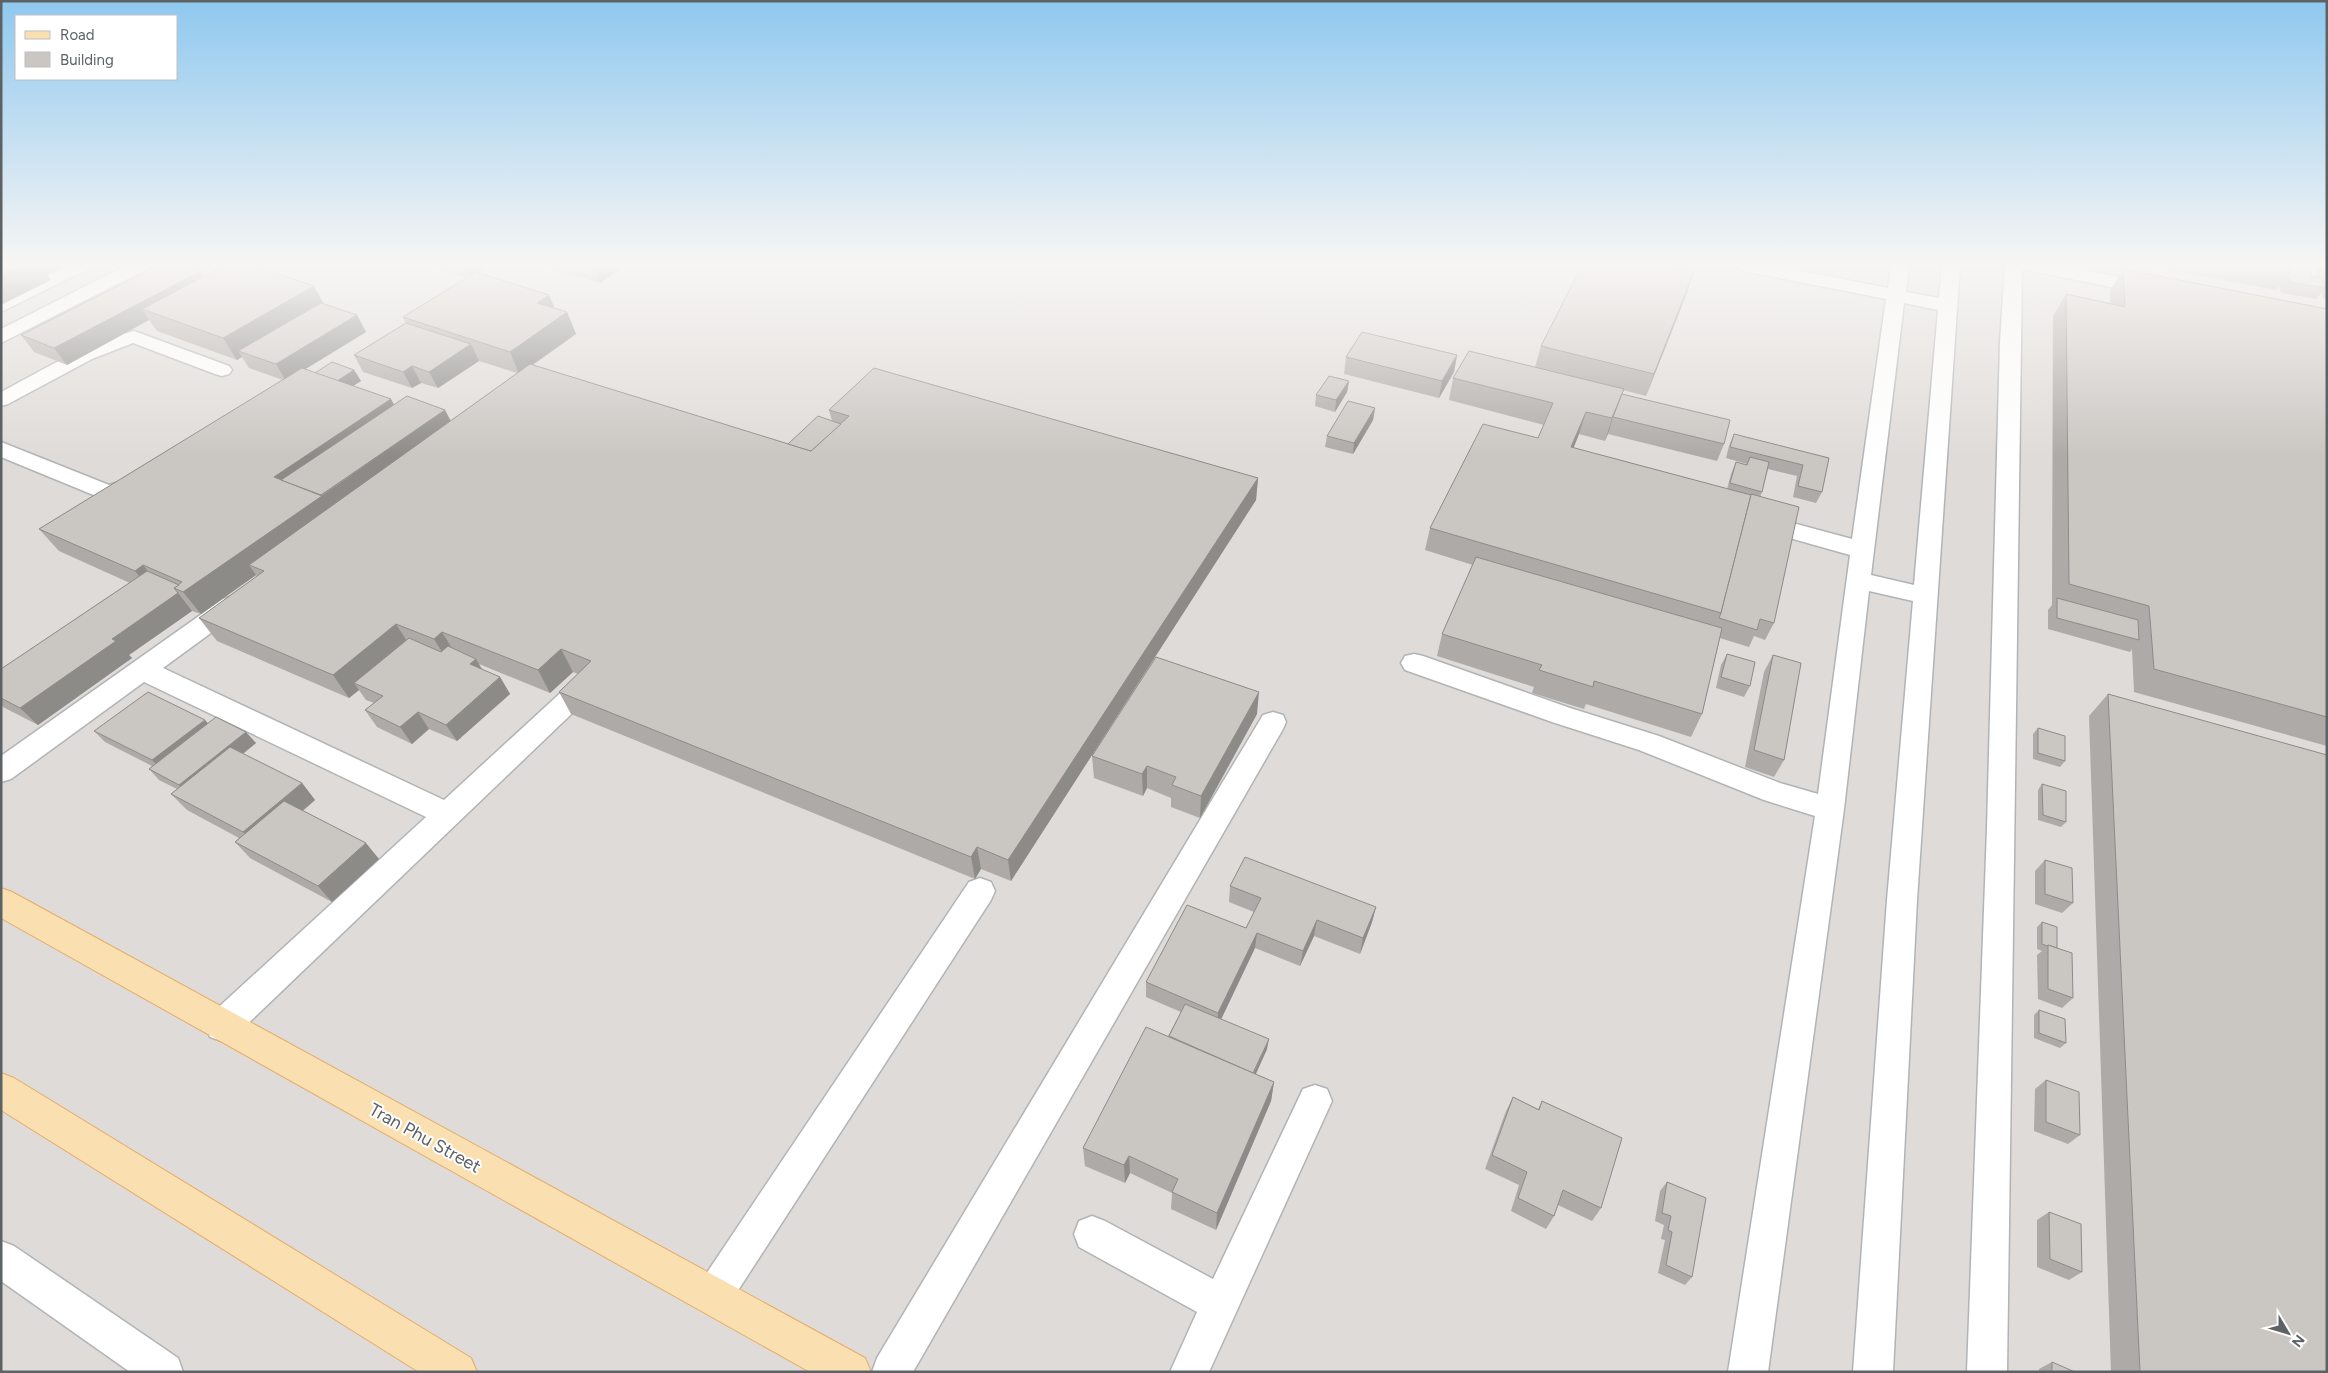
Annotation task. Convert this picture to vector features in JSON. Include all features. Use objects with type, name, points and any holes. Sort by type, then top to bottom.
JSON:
[{"type":"main road","name":"Tran Phu Street","points":[[1,902],[222,1026],[851,1372]]},
{"type":"main road","points":[[1,1090],[457,1372]]},
{"type":"street","points":[[1,337],[17,329]]},
{"type":"street","points":[[1748,1372],[1830,809],[1892,329]]},
{"type":"street","points":[[1873,1372],[1902,900],[1946,329]]},
{"type":"street","points":[[1987,1372],[2001,828],[2011,329]]},
{"type":"street","points":[[1,450],[104,491],[114,493],[138,483],[154,472]]},
{"type":"street","points":[[1740,517],[1862,550]]},
{"type":"street","points":[[1858,580],[1926,596]]},
{"type":"street","points":[[1,771],[250,592]]},
{"type":"street","points":[[1414,663],[1561,715],[1649,743],[1774,792],[1830,809]]},
{"type":"street","points":[[141,670],[447,814]]},
{"type":"street","points":[[222,1026],[577,692]]},
{"type":"street","points":[[891,1372],[1273,722]]},
{"type":"street","points":[[714,1296],[980,891]]},
{"type":"street","points":[[1189,1372],[1316,1101]]},
{"type":"street","points":[[1092,1234],[1221,1304]]},
{"type":"street","points":[[1,1259],[164,1372]]},
{"type":"lane","points":[[1,400],[91,353],[123,339],[134,337],[222,370]]},
{"type":"shaded area","points":[[1,329],[2327,329],[2327,1372],[1,1372]]},
{"type":"building","points":[[33,329],[90,329],[54,348],[21,335]]},
{"type":"building","points":[[198,329],[239,329],[223,338]]},
{"type":"building","points":[[276,329],[334,329],[276,364],[238,351]]},
{"type":"building","points":[[396,329],[425,329],[471,344],[429,372],[412,366],[403,372],[354,355]]},
{"type":"building","points":[[440,329],[543,329],[510,352]]},
{"type":"building","points":[[1550,329],[1671,329],[1654,374],[1541,346]]},
{"type":"building","points":[[2066,329],[2327,329],[2327,717],[2154,669],[2149,606],[2069,584]]},
{"type":"building","points":[[1362,332],[1457,355],[1442,381],[1346,357]]},
{"type":"building","points":[[1469,351],[1624,389],[1612,418],[1586,412],[1571,447],[1751,495],[1721,613],[1430,528],[1483,424],[1538,438],[1553,403],[1453,378]]},
{"type":"building","points":[[332,362],[354,370],[337,381],[315,373]]},
{"type":"building","points":[[530,364],[811,451],[849,416],[829,410],[874,368],[1258,478],[1008,860],[977,847],[971,857],[559,692],[591,661],[561,649],[538,670],[442,632],[434,639],[396,624],[333,675],[199,618],[264,571],[249,565]]},
{"type":"building","points":[[302,368],[391,399],[274,477],[322,496],[183,592],[174,588],[182,582],[143,565],[135,571],[39,529]]},
{"type":"building","points":[[1329,376],[1349,381],[1336,400],[1316,395]]},
{"type":"building","points":[[1622,394],[1730,420],[1724,444],[1613,417]]},
{"type":"building","points":[[407,396],[445,410],[321,495],[281,480]]},
{"type":"building","points":[[1348,401],[1375,408],[1354,443],[1327,436]]},
{"type":"building","points":[[818,416],[841,424],[811,451],[788,444]]},
{"type":"building","points":[[1734,434],[1829,458],[1822,492],[1798,486],[1803,465],[1730,447]]},
{"type":"building","points":[[1750,457],[1769,462],[1762,492],[1730,483],[1736,462],[1747,465]]},
{"type":"building","points":[[1751,494],[1799,507],[1774,623],[1760,619],[1757,630],[1719,618]]},
{"type":"building","points":[[1476,557],[1722,628],[1702,714],[1594,681],[1593,687],[1539,670],[1542,665],[1442,634]]},
{"type":"building","points":[[147,571],[179,585],[174,588],[178,593],[112,639],[116,641],[20,708],[1,698],[1,669]]},
{"type":"building","points":[[2057,598],[2138,620],[2139,640],[2057,618]]},
{"type":"building","points":[[409,638],[441,652],[448,646],[476,659],[470,664],[500,677],[446,725],[418,712],[400,727],[365,710],[383,696],[354,683]]},
{"type":"building","points":[[1727,654],[1755,662],[1750,686],[1721,677]]},
{"type":"building","points":[[1773,655],[1801,663],[1784,760],[1754,750]]},
{"type":"building","points":[[1156,657],[1259,692],[1201,796],[1172,785],[1176,777],[1147,766],[1142,774],[1092,756]]},
{"type":"building","points":[[148,692],[205,720],[152,760],[94,731]]},
{"type":"building","points":[[2108,694],[2327,755],[2327,1372],[2140,1372]]},
{"type":"building","points":[[216,717],[246,732],[179,785],[149,769]]},
{"type":"building","points":[[2038,728],[2065,736],[2065,761],[2038,753]]},
{"type":"building","points":[[230,747],[302,783],[243,832],[171,794]]},
{"type":"building","points":[[2042,784],[2066,791],[2066,822],[2043,815]]},
{"type":"building","points":[[284,801],[366,843],[318,886],[235,842]]},
{"type":"building","points":[[1245,857],[1376,907],[1363,938],[1317,920],[1303,951],[1257,933],[1218,1013],[1146,982],[1187,905],[1246,928],[1261,898],[1230,886]]},
{"type":"building","points":[[2045,860],[2072,868],[2073,903],[2045,894]]},
{"type":"building","points":[[2042,922],[2057,927],[2057,948],[2042,944]]},
{"type":"building","points":[[2048,945],[2072,953],[2073,998],[2048,989]]},
{"type":"building","points":[[1185,1004],[1269,1039],[1253,1073],[1169,1036]]},
{"type":"building","points":[[2039,1010],[2065,1019],[2066,1043],[2039,1033]]},
{"type":"building","points":[[1146,1027],[1274,1082],[1217,1213],[1172,1192],[1178,1179],[1129,1156],[1124,1165],[1083,1148]]},
{"type":"building","points":[[2046,1080],[2079,1092],[2080,1135],[2046,1122]]},
{"type":"building","points":[[1513,1097],[1539,1110],[1542,1101],[1622,1138],[1601,1208],[1563,1190],[1554,1216],[1518,1198],[1527,1172],[1492,1155]]},
{"type":"building","points":[[1667,1182],[1706,1198],[1692,1277],[1666,1265],[1672,1232],[1668,1230],[1671,1216],[1662,1213]]},
{"type":"building","points":[[2049,1212],[2081,1224],[2082,1272],[2050,1259]]},
{"type":"building","points":[[2052,1362],[2075,1372],[2052,1372]]}]
